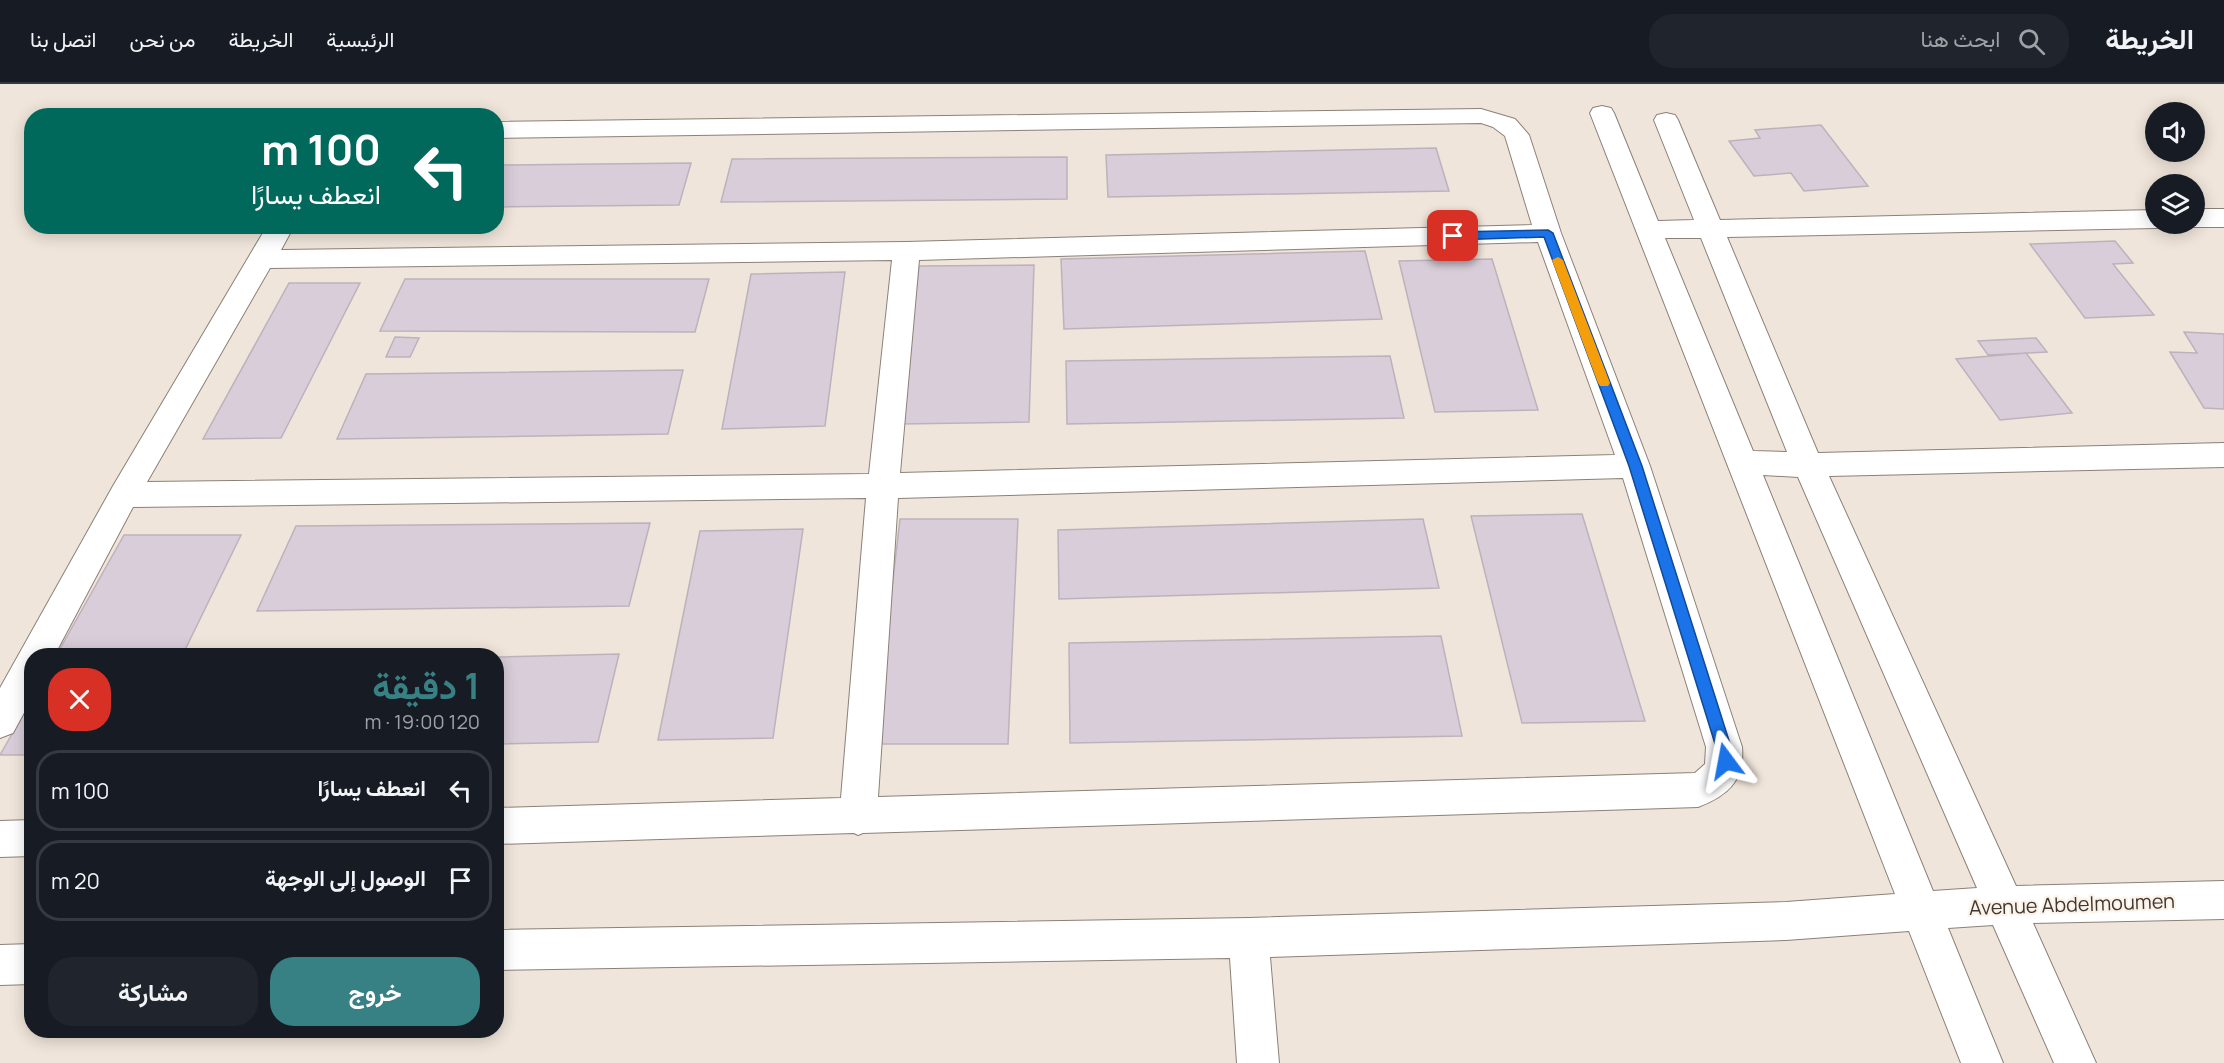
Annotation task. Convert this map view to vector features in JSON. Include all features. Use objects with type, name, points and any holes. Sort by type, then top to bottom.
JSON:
[{"type":"street","points":[[1602,112],[1982,1063]]},
{"type":"street","points":[[504,130],[1481,116],[1504,122],[1517,135],[1548,233],[1635,466],[1724,747],[1726,761],[1722,771],[1710,785],[1698,790],[858,817],[504,826]]},
{"type":"street","points":[[1666,120],[1808,465],[2075,1063]]},
{"type":"street","points":[[2205,218],[2224,218]]},
{"type":"street","points":[[1648,230],[2145,219]]},
{"type":"street","points":[[263,259],[906,251],[1548,233]]},
{"type":"street","points":[[40,648],[124,495],[276,234]]},
{"type":"street","points":[[858,817],[883,486],[906,251]]},
{"type":"street","points":[[1743,463],[1808,465],[2224,455]]},
{"type":"street","points":[[124,495],[883,486],[1635,466]]},
{"type":"street","points":[[0,722],[24,678]]},
{"type":"street","points":[[0,839],[24,838]]},
{"type":"street","name":"Avenue Abdelmoumen","points":[[504,950],[1249,938],[1786,921],[1919,910],[2224,900]]},
{"type":"street","points":[[1249,938],[1258,1063]]},
{"type":"street","points":[[0,965],[24,964]]},
{"type":"building","points":[[1821,125],[1868,186],[1804,191],[1791,173],[1754,176],[1729,141],[1760,138],[1755,130]]},
{"type":"building","points":[[1436,148],[1449,191],[1108,197],[1106,155]]},
{"type":"building","points":[[1067,157],[1067,199],[721,202],[732,159]]},
{"type":"building","points":[[691,163],[679,205],[504,207],[504,165]]},
{"type":"building","points":[[2115,241],[2133,263],[2113,264],[2154,315],[2085,318],[2030,244]]},
{"type":"building","points":[[1365,251],[1382,319],[1064,329],[1061,259]]},
{"type":"building","points":[[1492,259],[1538,410],[1435,412],[1399,261]]},
{"type":"building","points":[[1034,265],[1029,422],[901,424],[919,266]]},
{"type":"building","points":[[845,272],[825,426],[722,429],[751,274]]},
{"type":"building","points":[[405,279],[709,279],[695,332],[380,331]]},
{"type":"building","points":[[289,283],[360,283],[281,438],[203,439]]},
{"type":"building","points":[[2184,332],[2224,334],[2224,409],[2204,408],[2170,352],[2197,353]]},
{"type":"building","points":[[395,337],[419,338],[410,357],[386,357]]},
{"type":"building","points":[[2036,338],[2047,352],[1988,355],[1978,341]]},
{"type":"building","points":[[2026,353],[2072,413],[2000,420],[1956,359]]},
{"type":"building","points":[[1390,356],[1404,418],[1067,424],[1066,361]]},
{"type":"building","points":[[683,370],[668,434],[337,439],[366,374]]},
{"type":"building","points":[[1582,514],[1645,721],[1522,723],[1471,516]]},
{"type":"building","points":[[900,519],[1018,519],[1008,744],[874,744]]},
{"type":"building","points":[[1423,519],[1439,588],[1059,599],[1058,530]]},
{"type":"building","points":[[650,523],[629,606],[257,611],[296,526]]},
{"type":"building","points":[[803,529],[773,738],[658,740],[700,531]]},
{"type":"building","points":[[124,535],[241,535],[186,648],[60,648]]},
{"type":"building","points":[[1441,636],[1462,736],[1070,743],[1069,643]]},
{"type":"building","points":[[619,654],[598,742],[504,744],[504,657]]},
{"type":"building","points":[[24,713],[24,755],[0,755]]},
{"type":"slow traffic","points":[[1558,260],[1604,383]]},
{"type":"route","points":[[1453,236],[1548,233],[1635,466],[1724,747],[1726,761]]}]
